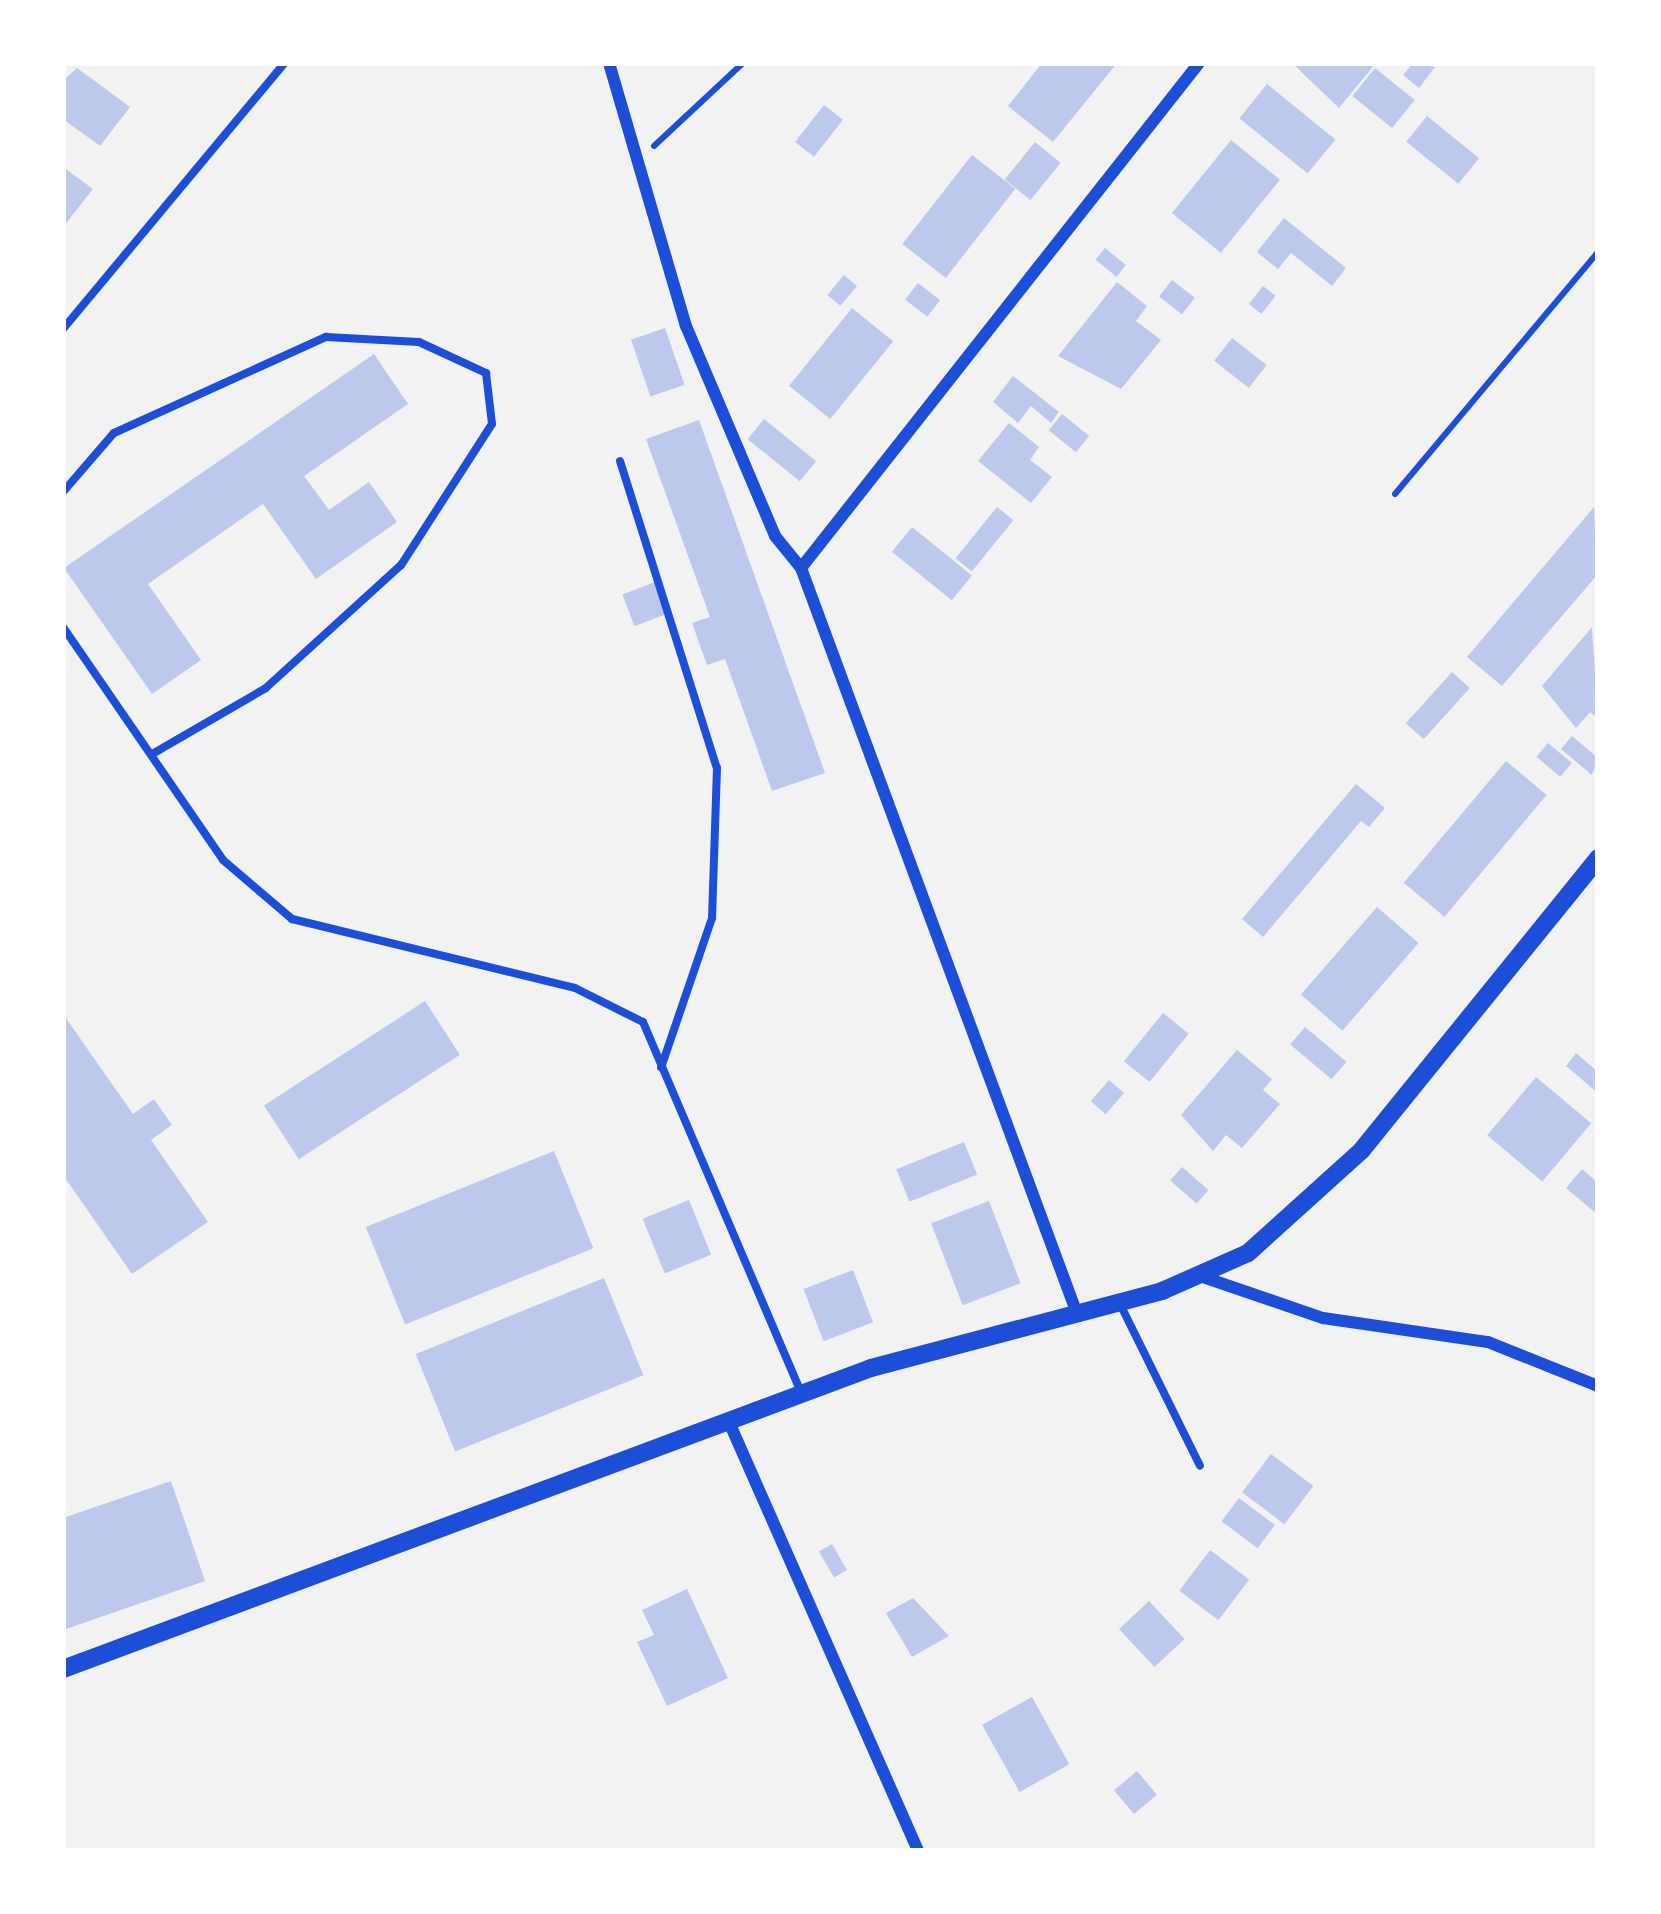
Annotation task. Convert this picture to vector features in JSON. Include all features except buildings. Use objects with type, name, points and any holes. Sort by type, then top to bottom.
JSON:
[{"type":"street","points":[[609,63],[632,149],[736,454],[801,568],[1076,1311]]},
{"type":"street","points":[[801,568],[1199,63]]},
{"type":"street","points":[[63,1669],[801,1395],[1200,1276],[1263,1241],[1361,1151],[1598,858]]},
{"type":"street","points":[[1200,1276],[1323,1318],[1488,1342],[1598,1386]]},
{"type":"street","points":[[729,1422],[918,1851]]},
{"type":"lane","points":[[63,329],[285,63]]},
{"type":"lane","points":[[63,492],[114,433],[326,338],[418,342],[486,373],[492,424],[400,565],[266,688],[152,754]]},
{"type":"lane","points":[[620,461],[717,768],[712,918],[661,1070]]},
{"type":"lane","points":[[63,627],[223,860],[292,919],[575,988],[643,1022],[801,1395]]},
{"type":"lane","points":[[1118,1300],[1200,1466]]},
{"type":"path","points":[[632,149],[664,139],[743,63]]},
{"type":"path","points":[[1395,494],[1598,252]]}]
